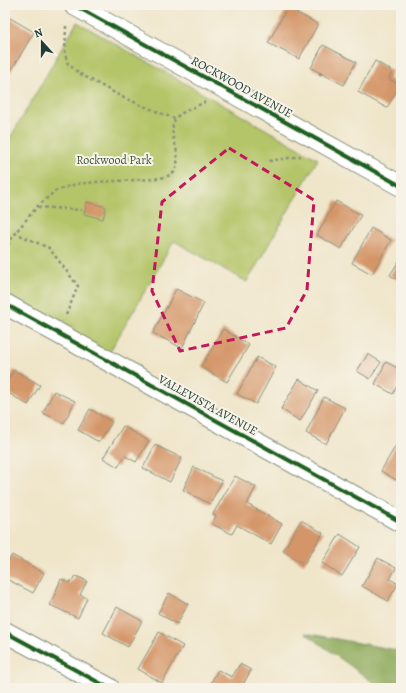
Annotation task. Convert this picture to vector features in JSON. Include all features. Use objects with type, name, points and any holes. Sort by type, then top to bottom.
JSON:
[{"type":"street","name":"ROCKWOOD AVENUE","points":[[74,5],[401,186]]},
{"type":"street","name":"VALLEVISTA AVENUE","points":[[5,304],[401,522]]},
{"type":"street","points":[[5,632],[109,688]]},
{"type":"path","points":[[64,23],[66,27],[65,54],[68,64],[82,75],[124,98],[174,119]]},
{"type":"path","points":[[319,73],[324,76]]},
{"type":"path","points":[[5,250],[15,233],[37,207],[55,191],[76,184],[154,179],[166,177],[175,172],[177,166],[177,154],[173,140],[174,119],[180,114],[225,89]]},
{"type":"path","points":[[269,161],[315,154],[322,143]]},
{"type":"path","points":[[37,207],[82,210]]},
{"type":"path","points":[[15,233],[49,248],[78,286],[58,333]]},
{"type":"highlighted area","points":[[229,148],[314,200],[307,290],[286,328],[180,351],[152,291],[162,202]]},
{"type":"green space","name":"Rockwood Park","points":[[77,22],[318,159],[247,282],[174,241],[109,353],[5,294],[5,147]]},
{"type":"green space","points":[[305,633],[401,651],[401,688],[381,688]]},
{"type":"building","points":[[287,8],[318,24],[299,59],[268,43]]},
{"type":"building","points":[[5,15],[34,32],[5,81]]},
{"type":"building","points":[[323,45],[356,62],[344,85],[311,68]]},
{"type":"building","points":[[375,61],[392,71],[389,79],[400,85],[387,108],[358,92]]},
{"type":"building","points":[[336,201],[361,215],[341,249],[317,235]]},
{"type":"building","points":[[87,202],[106,207],[103,219],[84,214]]},
{"type":"building","points":[[371,228],[391,240],[372,274],[352,263]]},
{"type":"building","points":[[401,258],[401,282],[390,275]]},
{"type":"building","points":[[176,289],[204,303],[182,348],[153,333]]},
{"type":"building","points":[[223,329],[249,345],[227,382],[201,367]]},
{"type":"building","points":[[368,354],[381,362],[370,379],[357,371]]},
{"type":"building","points":[[257,357],[276,367],[256,404],[237,394]]},
{"type":"building","points":[[386,362],[401,370],[401,378],[393,394],[375,384]]},
{"type":"building","points":[[14,370],[40,385],[28,405],[5,391],[5,385]]},
{"type":"building","points":[[299,379],[318,391],[300,421],[281,409]]},
{"type":"building","points":[[54,391],[75,401],[64,423],[43,413]]},
{"type":"building","points":[[324,397],[345,408],[326,444],[306,433]]},
{"type":"building","points":[[90,409],[112,422],[99,442],[78,430]]},
{"type":"building","points":[[123,426],[149,441],[136,462],[125,456],[118,467],[103,458]]},
{"type":"building","points":[[399,440],[401,441],[401,483],[381,471]]},
{"type":"building","points":[[155,445],[182,458],[170,482],[143,468]]},
{"type":"building","points":[[194,467],[222,481],[210,504],[183,490]]},
{"type":"building","points":[[235,476],[256,487],[247,504],[282,524],[271,544],[237,525],[232,534],[212,524],[216,516],[213,514]]},
{"type":"building","points":[[301,520],[323,533],[304,564],[283,551]]},
{"type":"building","points":[[340,534],[360,547],[342,576],[322,563]]},
{"type":"building","points":[[12,555],[44,573],[33,593],[5,578],[5,567]]},
{"type":"building","points":[[378,558],[396,568],[390,579],[398,584],[388,601],[362,586]]},
{"type":"building","points":[[76,576],[87,581],[80,595],[87,598],[78,618],[50,605],[61,579],[69,583]]},
{"type":"building","points":[[169,593],[188,604],[177,624],[158,613]]},
{"type":"building","points":[[117,607],[142,621],[128,647],[103,633]]},
{"type":"building","points":[[159,632],[183,646],[162,683],[138,669]]},
{"type":"building","points":[[240,664],[251,670],[241,688],[208,688],[218,670],[232,677]]},
{"type":"cycle path","points":[[74,5],[401,186]]},
{"type":"cycle path","points":[[5,304],[401,522]]},
{"type":"cycle path","points":[[5,632],[109,688]]}]
